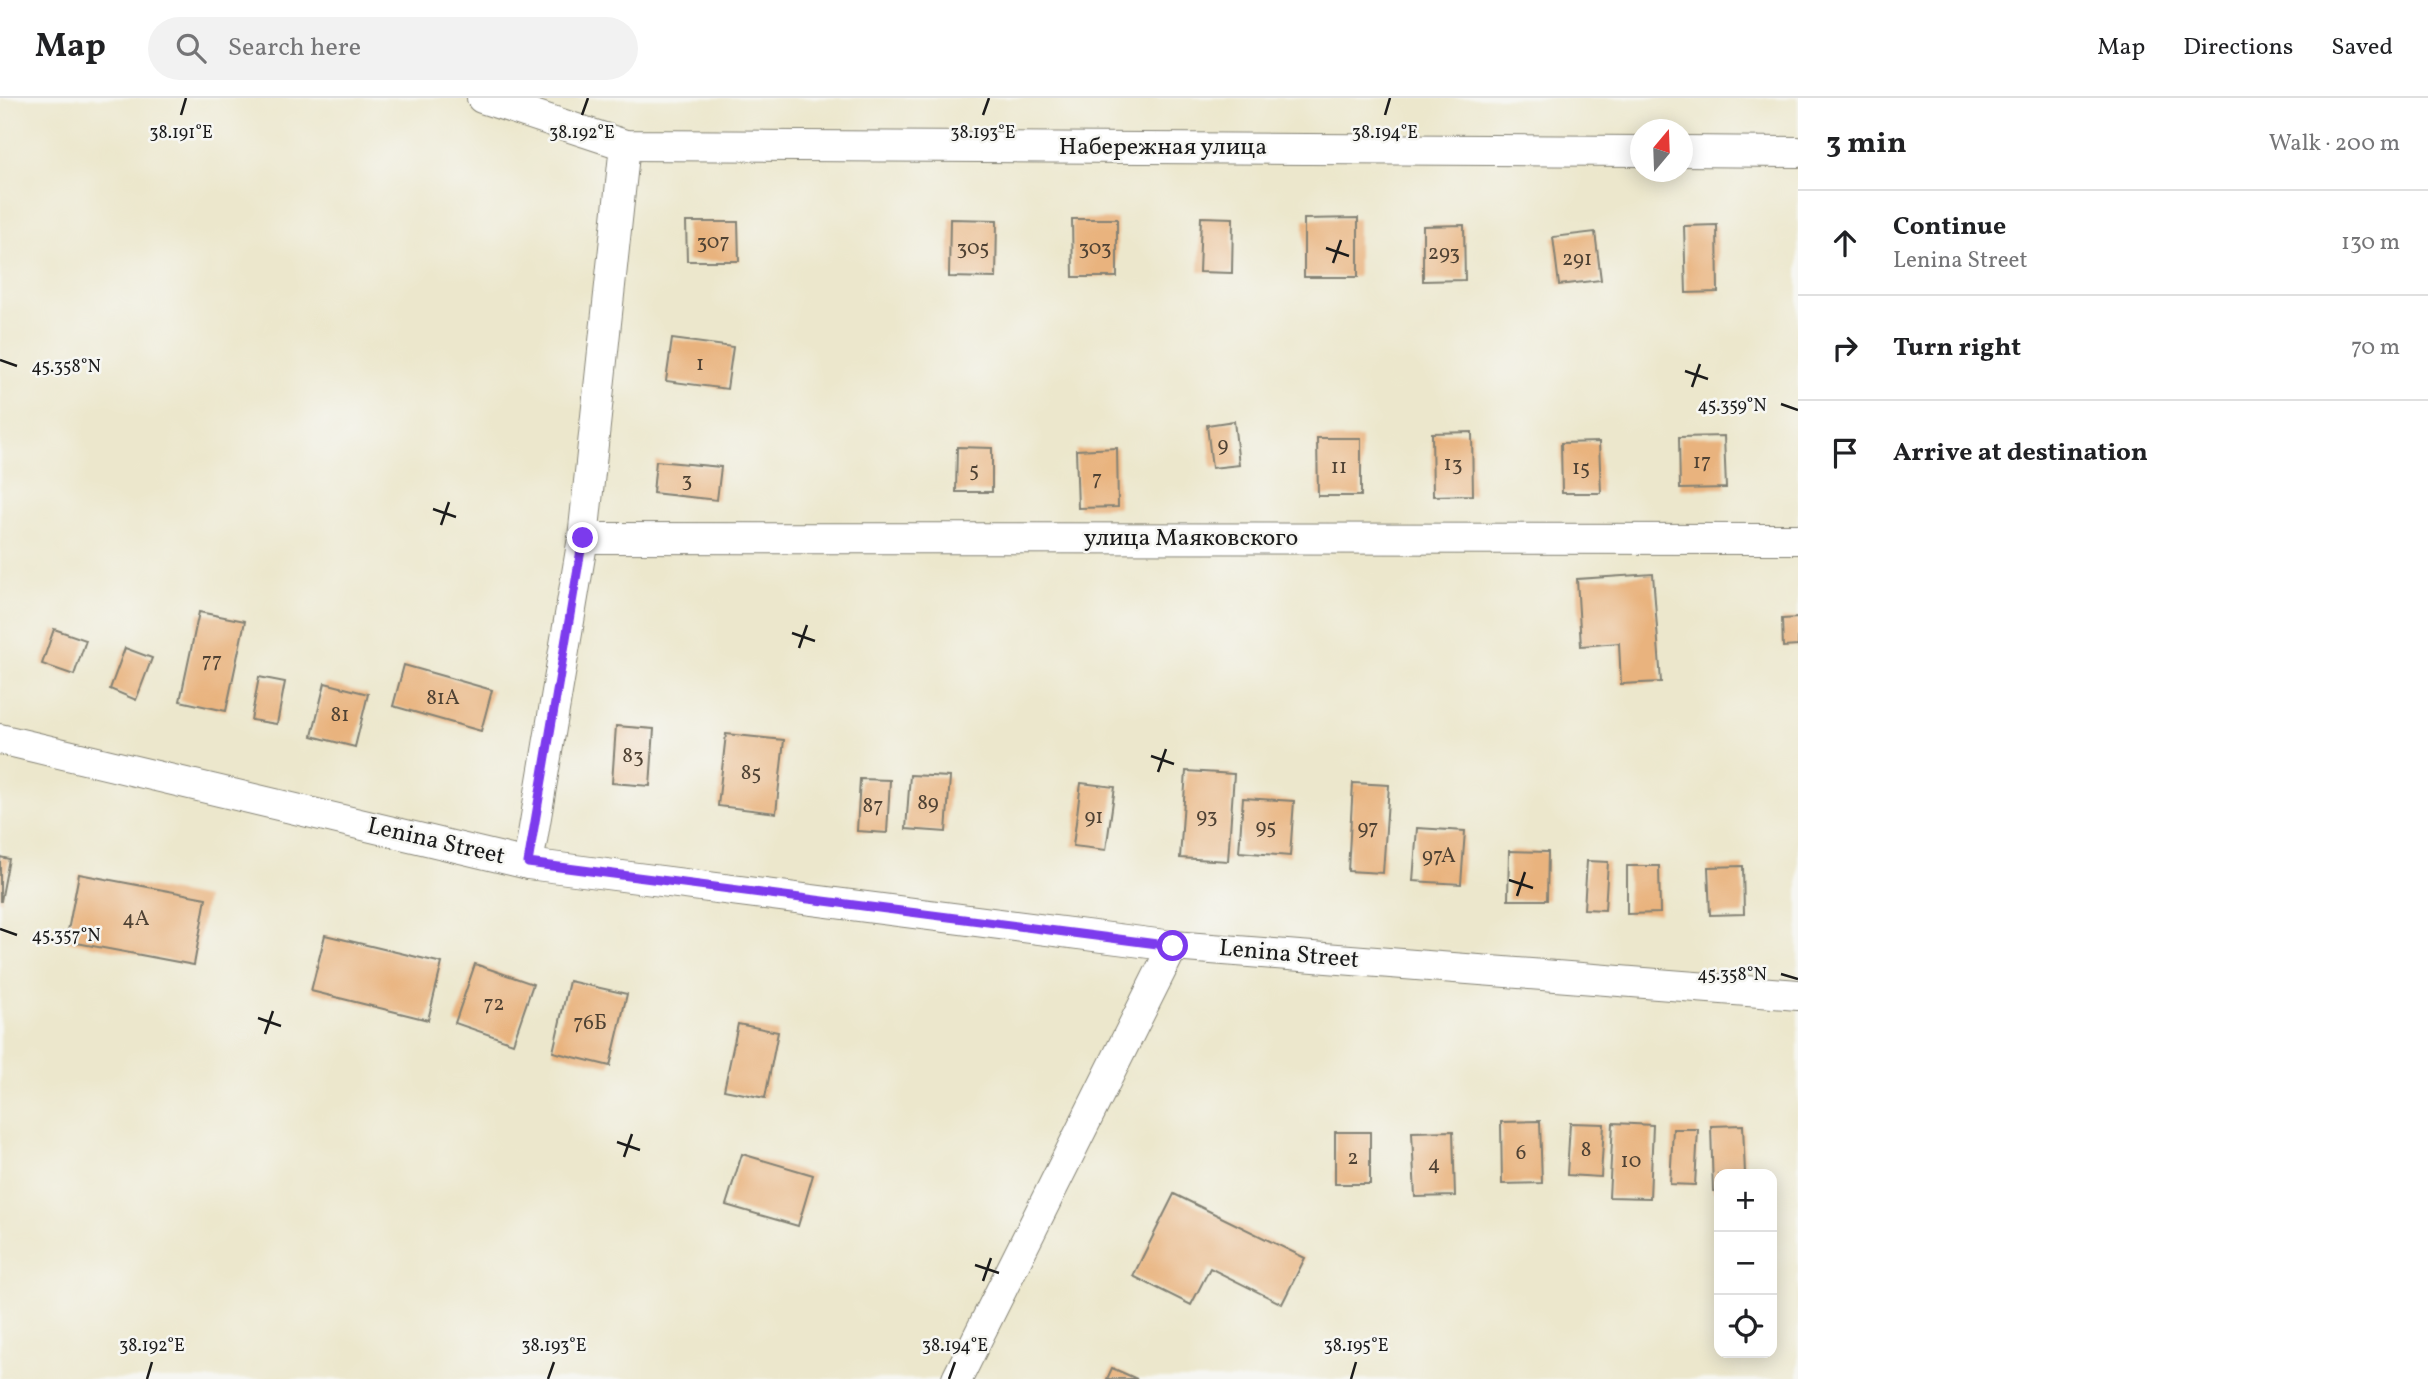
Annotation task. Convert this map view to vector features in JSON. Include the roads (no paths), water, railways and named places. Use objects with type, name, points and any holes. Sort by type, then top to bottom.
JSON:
[{"type":"street","name":"Набережная улица","points":[[482,98],[625,145],[1630,151]]},
{"type":"street","points":[[528,863],[583,538],[625,145]]},
{"type":"street","points":[[1693,151],[1798,152]]},
{"type":"street","name":"улица Маяковского","points":[[583,538],[1798,539]]},
{"type":"street","name":"Lenina Street","points":[[0,740],[528,863],[1173,946],[1798,995]]},
{"type":"street","points":[[957,1379],[1173,946]]}]
